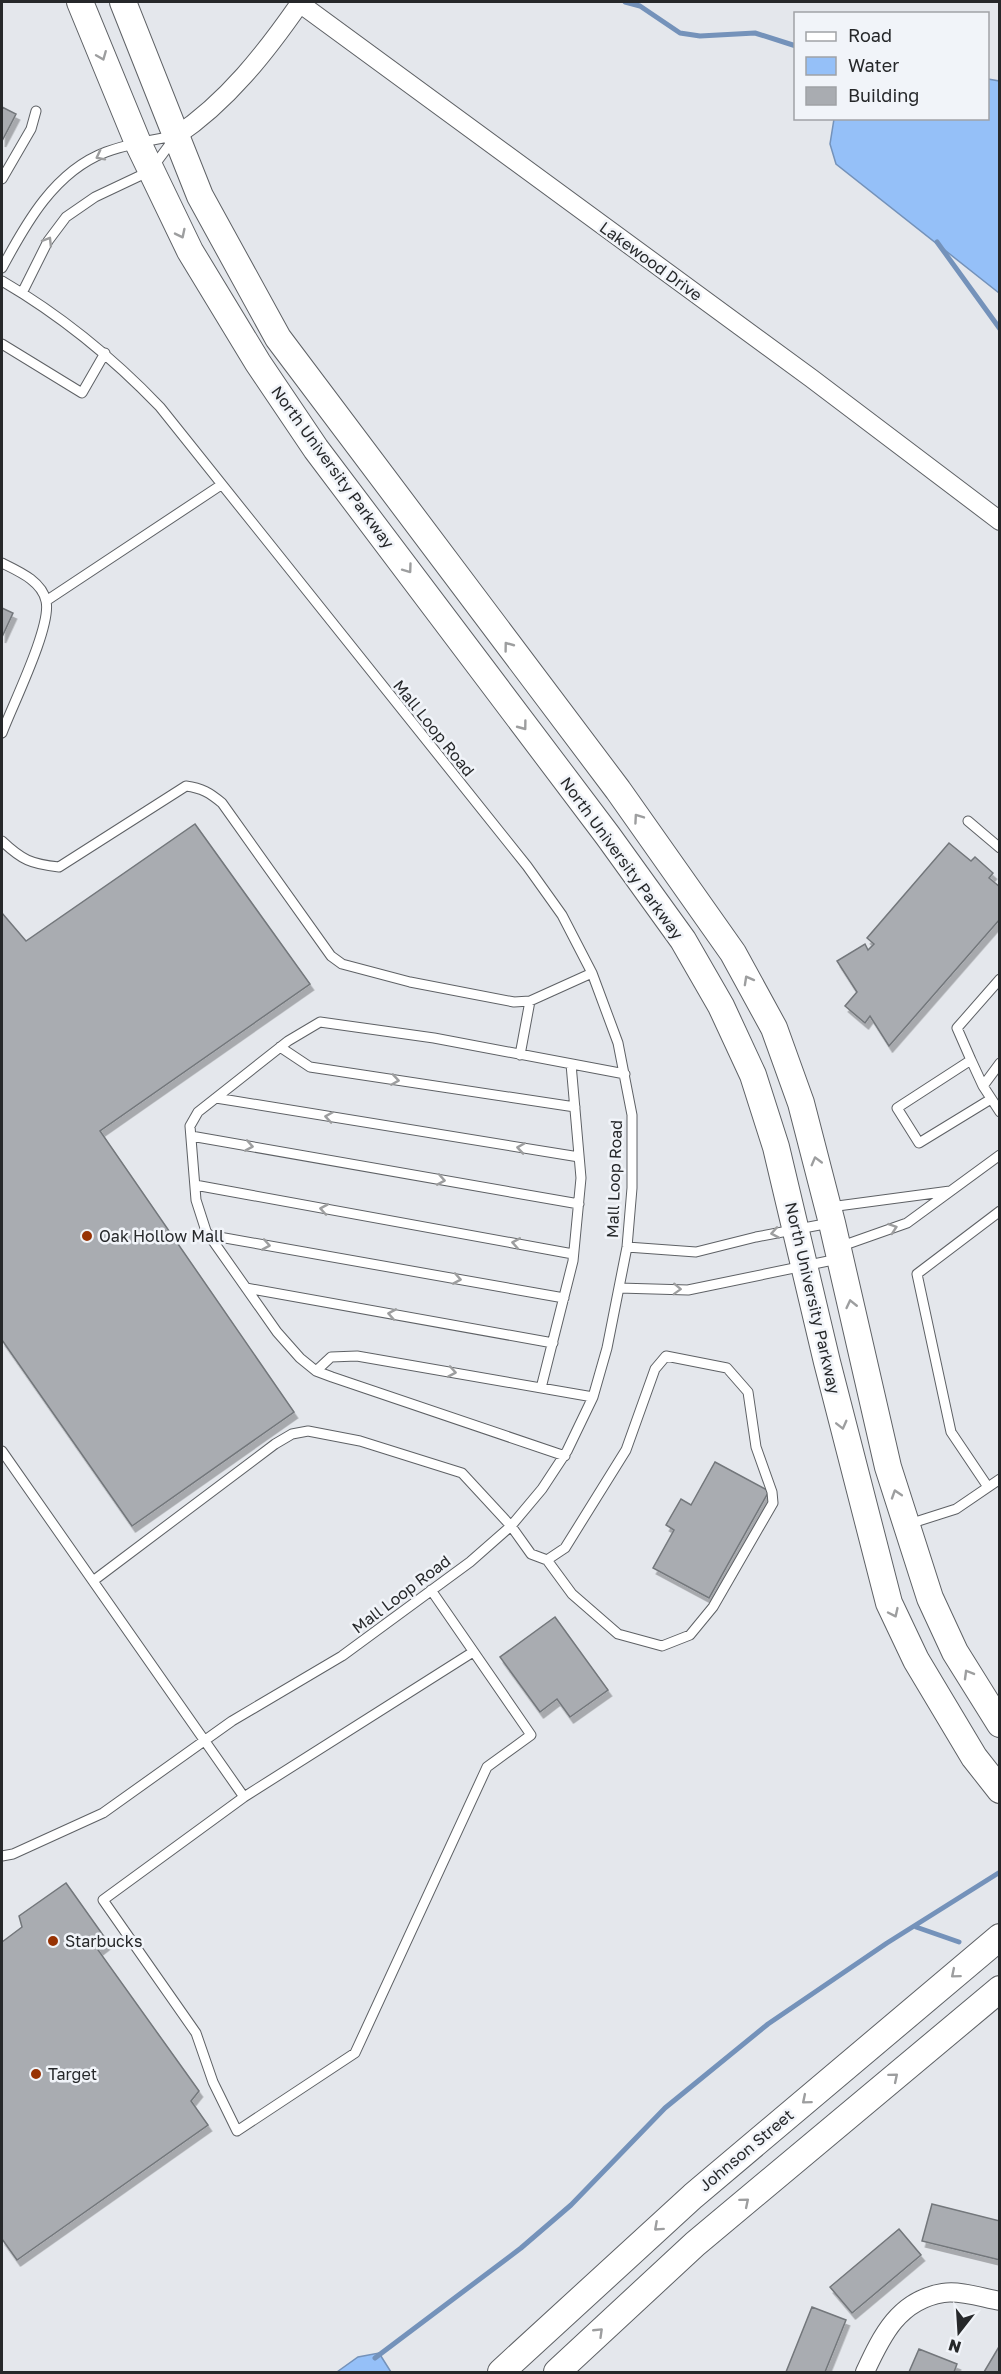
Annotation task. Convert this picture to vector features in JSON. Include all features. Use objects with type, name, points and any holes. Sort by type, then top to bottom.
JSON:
[{"type":"main road","name":"North University Parkway","points":[[80,2],[150,171],[190,251],[258,363],[316,449],[608,836],[683,940],[721,1006],[753,1075],[776,1147],[866,1519],[889,1603],[916,1660],[974,1757],[999,1790]]},
{"type":"main road","name":"North University Parkway","points":[[123,2],[200,196],[278,338],[618,790],[733,953],[774,1028],[801,1103],[835,1234],[885,1455],[906,1525],[935,1609],[955,1652],[999,1724]]},
{"type":"main road","name":"Johnson Street","points":[[501,2373],[693,2196],[999,1937]]},
{"type":"main road","points":[[557,2373],[695,2244],[999,1989]]},
{"type":"street","name":"Lakewood Drive","points":[[176,135],[201,119],[237,82],[274,41],[299,2],[811,378],[999,521]]},
{"type":"street","points":[[865,2373],[878,2344],[903,2308],[944,2292],[999,2301]]},
{"type":"lane","points":[[2,179],[31,129],[36,111]]},
{"type":"lane","points":[[2,268],[25,226],[42,202],[61,182],[104,153],[176,135]]},
{"type":"lane","points":[[22,293],[48,241],[66,217],[94,197],[150,171],[176,135]]},
{"type":"lane","name":"Mall Loop Road","points":[[2,281],[72,326],[105,353],[160,407],[527,866],[562,915],[592,973],[618,1043],[632,1114],[633,1155],[627,1247],[607,1348],[593,1397],[565,1456],[512,1526],[342,1656],[232,1721],[103,1813],[13,1854],[2,1856]]},
{"type":"lane","points":[[2,344],[82,393],[105,353]]},
{"type":"lane","points":[[46,602],[221,484]]},
{"type":"lane","points":[[2,563],[37,584],[46,602],[44,626],[2,733]]},
{"type":"lane","points":[[2,841],[19,857],[35,865],[59,867],[186,786],[199,788],[209,792],[222,804],[331,956],[342,964],[477,996],[514,1002],[530,1001],[592,973]]},
{"type":"lane","points":[[968,821],[999,848]]},
{"type":"lane","points":[[999,979],[957,1028],[983,1086],[999,1112]]},
{"type":"lane","points":[[520,1054],[530,1001]]},
{"type":"lane","points":[[565,1456],[316,1371],[300,1358],[277,1332],[208,1235],[201,1221],[195,1185],[190,1126],[198,1112],[280,1047],[320,1022],[377,1029],[625,1074]]},
{"type":"lane","points":[[280,1047],[310,1067],[575,1107]]},
{"type":"lane","points":[[971,1060],[897,1108],[919,1143],[991,1099]]},
{"type":"lane","points":[[983,1086],[999,1063]]},
{"type":"lane","points":[[541,1388],[564,1298],[573,1254],[579,1204],[581,1178],[571,1064]]},
{"type":"lane","points":[[216,1098],[579,1157]]},
{"type":"lane","points":[[191,1136],[579,1204]]},
{"type":"lane","points":[[627,1247],[696,1252],[797,1230],[835,1234],[907,1223],[999,1155]]},
{"type":"lane","points":[[195,1185],[573,1254]]},
{"type":"lane","points":[[619,1288],[688,1290],[804,1266],[835,1234],[952,1191]]},
{"type":"lane","points":[[988,1487],[951,1432],[917,1274],[999,1211]]},
{"type":"lane","points":[[208,1235],[564,1298]]},
{"type":"lane","points":[[246,1288],[552,1342]]},
{"type":"lane","points":[[316,1371],[331,1357],[357,1356],[593,1397]]},
{"type":"lane","points":[[93,1581],[275,1444],[292,1434],[308,1431],[360,1441],[462,1473],[512,1526],[531,1554],[547,1560],[572,1594],[618,1634],[662,1646],[690,1635],[713,1607],[773,1503],[770,1479],[756,1447],[748,1392],[727,1368],[666,1356],[655,1369],[626,1450],[565,1548],[547,1560]]},
{"type":"lane","points":[[2,1451],[244,1797]]},
{"type":"lane","points":[[906,1525],[956,1509],[999,1479]]},
{"type":"lane","points":[[431,1590],[531,1735],[488,1767],[355,2053],[237,2130],[213,2082],[196,2033],[103,1900],[244,1797],[473,1652]]},
{"type":"water","points":[[989,79],[999,81],[999,293],[836,164],[830,144],[834,120],[989,120]]},
{"type":"water","points":[[379,2353],[391,2372],[337,2372],[358,2357]]},
{"type":"building","points":[[2,107],[16,114],[2,141]]},
{"type":"building","points":[[2,608],[13,613],[2,637]]},
{"type":"building","name":"Oak Hollow Mall","points":[[195,824],[310,984],[100,1131],[294,1412],[132,1526],[2,1340],[2,913],[26,941]]},
{"type":"building","points":[[949,843],[971,861],[975,857],[993,873],[989,878],[1000,887],[1000,919],[889,1046],[870,1016],[865,1023],[845,1006],[857,992],[837,961],[865,944],[868,950],[874,944],[867,938]]},
{"type":"building","points":[[715,1462],[769,1491],[709,1598],[653,1568],[674,1530],[666,1525],[681,1499],[691,1505]]},
{"type":"building","points":[[555,1617],[608,1690],[570,1717],[557,1699],[540,1712],[500,1657]]},
{"type":"building","points":[[66,1883],[108,1942],[98,1950],[199,2091],[191,2101],[208,2125],[17,2260],[2,2239],[2,1942],[22,1927],[19,1916]]},
{"type":"building","points":[[932,2204],[1000,2221],[1000,2260],[922,2241]]},
{"type":"building","points":[[899,2229],[921,2255],[852,2313],[830,2287]]},
{"type":"building","points":[[812,2307],[846,2320],[825,2372],[786,2372]]},
{"type":"building","points":[[1000,2345],[1000,2372],[984,2372]]},
{"type":"building","points":[[919,2349],[957,2364],[954,2372],[909,2372]]},
{"type":"waterway","points":[[625,2],[640,6],[680,33],[700,36],[755,33],[794,45]]},
{"type":"waterway","points":[[937,242],[1000,329]]},
{"type":"waterway","points":[[375,2358],[521,2248],[571,2205],[665,2108],[768,2024],[887,1943],[1000,1872]]},
{"type":"waterway","points":[[916,1927],[959,1942]]},
{"type":"place","name":"Oak Hollow Mall","points":[[87,1236]]},
{"type":"place","name":"Starbucks","points":[[53,1941]]},
{"type":"place","name":"Target","points":[[36,2074]]}]
